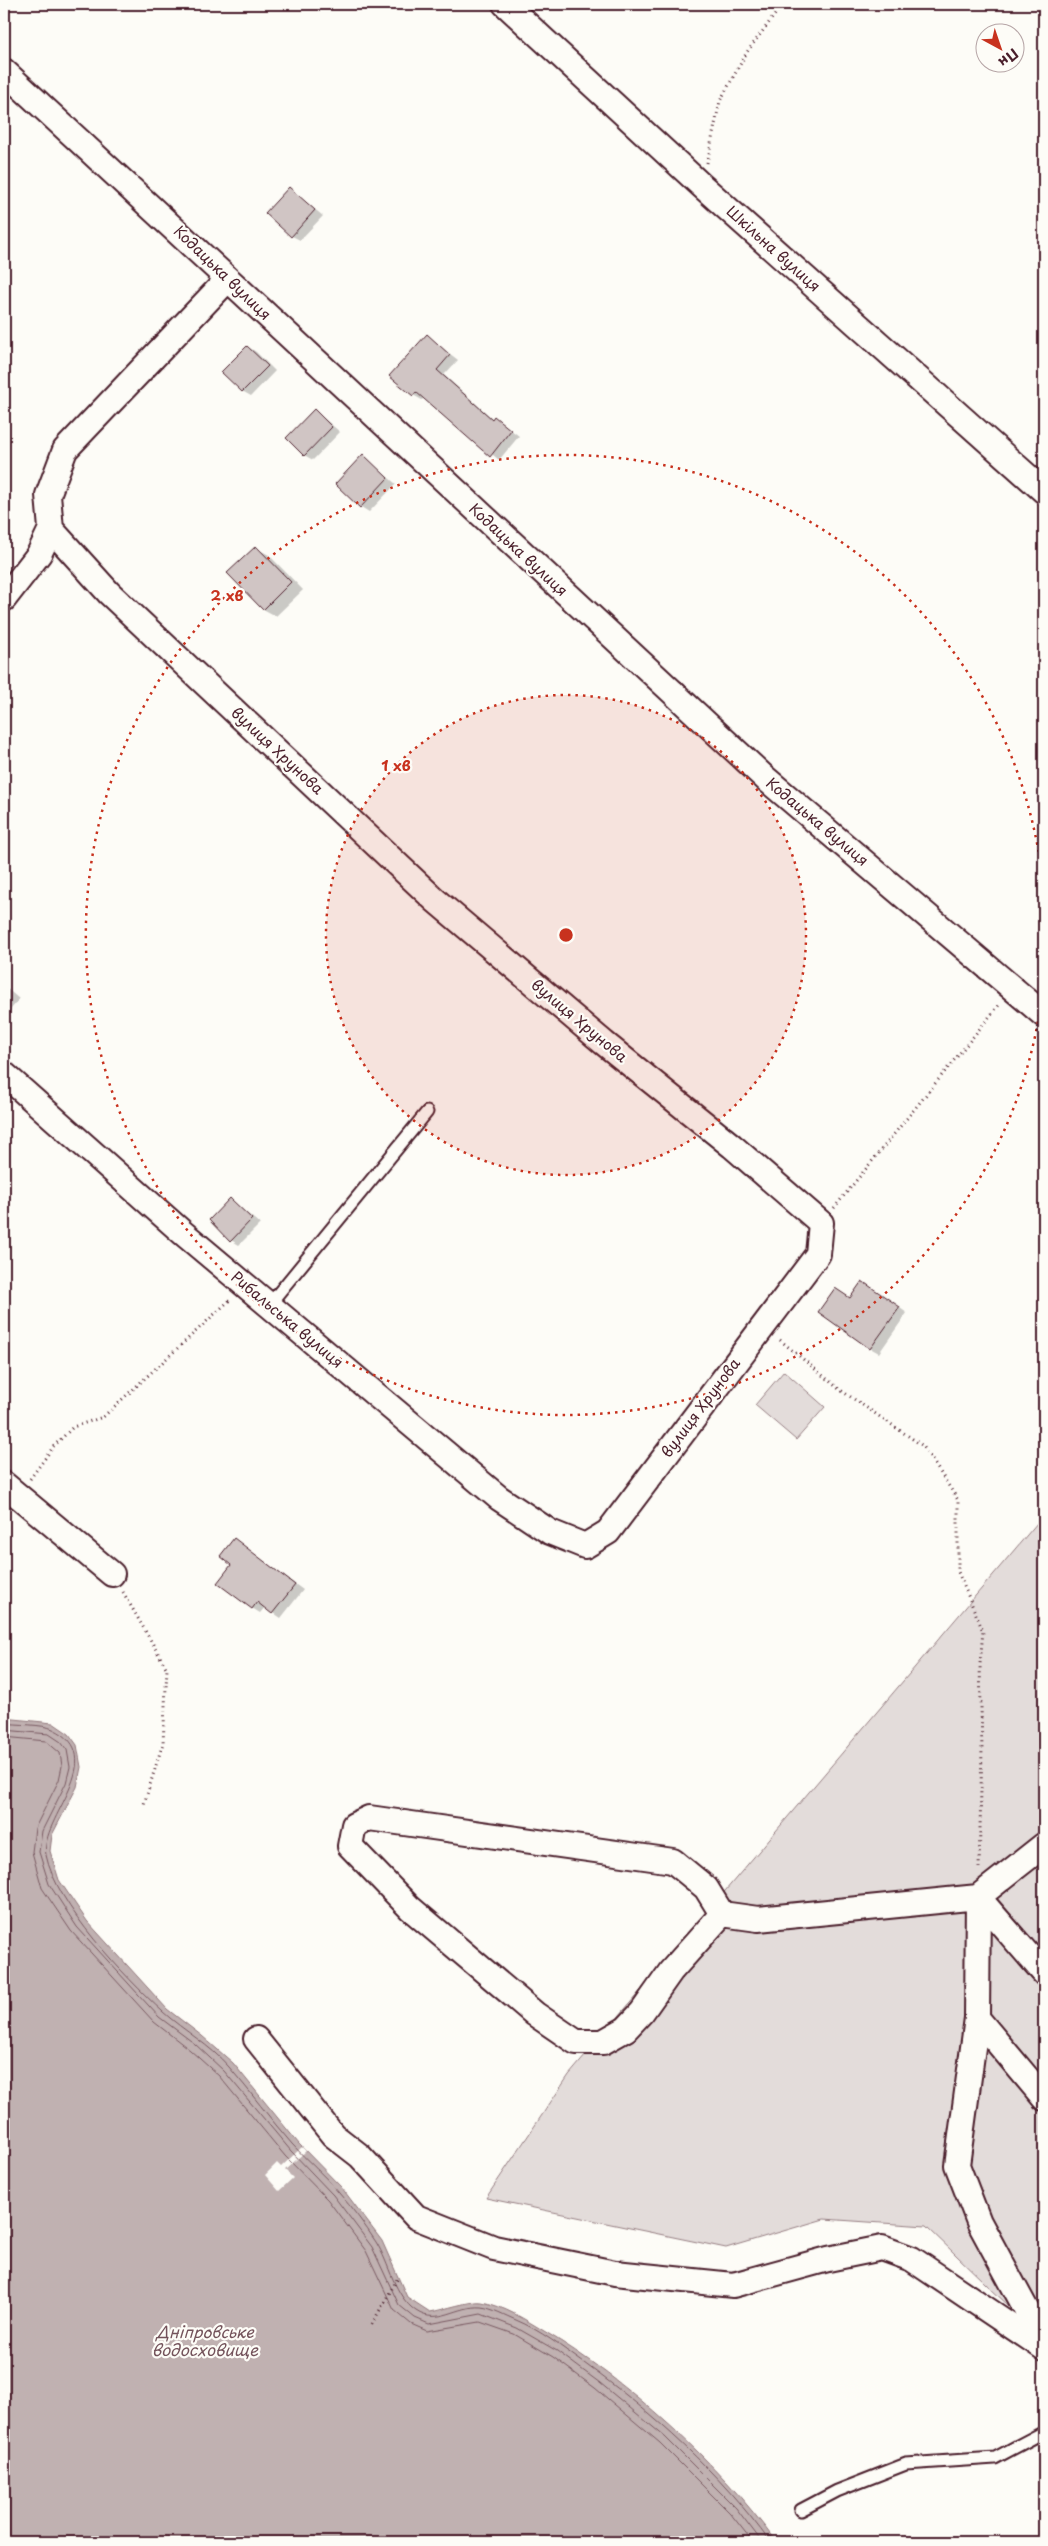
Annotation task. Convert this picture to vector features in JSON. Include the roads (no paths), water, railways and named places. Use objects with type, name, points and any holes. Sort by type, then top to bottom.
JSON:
[{"type":"street","name":"Шкільна вулиця","points":[[505,4],[702,186],[1044,491]]},
{"type":"street","name":"Кодацька вулиця","points":[[4,71],[171,224],[227,280],[765,778],[1044,1015]]},
{"type":"street","points":[[4,599],[39,554],[51,529],[48,495],[66,450],[227,280]]},
{"type":"street","name":"вулиця Хрунова","points":[[51,529],[109,593],[435,900],[604,1043],[732,1146],[821,1223],[818,1254],[608,1532],[585,1546]]},
{"type":"street","name":"Рибальська вулиця","points":[[4,1074],[268,1306],[396,1410],[499,1498],[550,1532],[585,1546]]},
{"type":"street","points":[[10,1490],[112,1574]]},
{"type":"street","points":[[722,1914],[671,1971],[642,2012],[626,2029],[603,2042],[576,2042],[535,2014],[410,1908],[350,1846],[354,1825],[369,1818],[673,1861],[706,1888],[722,1914],[758,1920],[978,1897],[1044,1845]]},
{"type":"street","points":[[978,1897],[1044,1974]]},
{"type":"street","points":[[978,1897],[977,2018],[957,2165],[979,2222],[1044,2342]]},
{"type":"street","points":[[977,2018],[1044,2098]]},
{"type":"street","points":[[256,2039],[333,2134],[360,2156],[416,2217],[494,2248],[615,2273],[733,2284],[828,2259],[882,2248],[912,2259],[1044,2348]]},
{"type":"lane","points":[[268,1306],[427,1112]]},
{"type":"lane","points":[[801,2510],[837,2491],[906,2464],[995,2458],[1044,2432]]},
{"type":"water","name":"Дніпровське водосховище","points":[[4,1718],[53,1723],[69,1734],[77,1745],[81,1767],[77,1787],[52,1835],[50,1851],[59,1880],[87,1921],[167,2009],[233,2063],[299,2144],[342,2188],[382,2241],[407,2297],[430,2312],[471,2302],[490,2304],[522,2318],[576,2351],[639,2399],[700,2454],[728,2483],[776,2542],[4,2542]]}]
